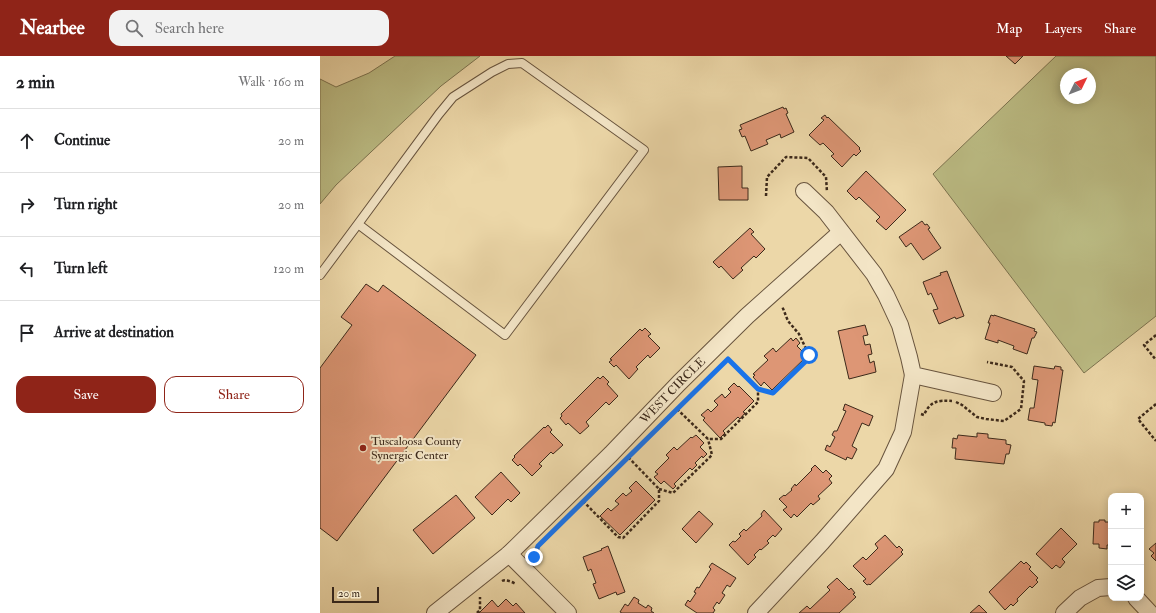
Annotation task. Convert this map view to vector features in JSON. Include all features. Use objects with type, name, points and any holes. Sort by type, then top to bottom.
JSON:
[{"type":"street","points":[[756,613],[822,542],[886,469],[903,432],[913,375],[900,325],[874,274],[826,212],[804,191]]},
{"type":"street","name":"WEST CIRCLE","points":[[434,613],[509,554],[742,322],[841,232]]},
{"type":"street","points":[[913,375],[993,393]]},
{"type":"street","points":[[509,554],[568,613]]},
{"type":"street","points":[[1064,613],[1080,598],[1098,588],[1108,587]]},
{"type":"street","points":[[1139,601],[1150,613]]},
{"type":"lane","points":[[320,275],[439,114],[453,97],[492,72],[508,64],[522,63],[644,150],[505,335],[358,224]]},
{"type":"path","points":[[722,364],[728,359],[758,389],[773,393],[807,360],[809,355],[798,334],[788,321],[782,305],[777,311]]},
{"type":"path","points":[[1156,334],[1144,345],[1156,360]]},
{"type":"path","points":[[708,439],[721,439],[758,402],[758,389]]},
{"type":"path","points":[[1156,404],[1138,419],[1156,441]]},
{"type":"path","points":[[628,457],[659,489],[673,492],[712,455],[708,439],[677,409],[672,414]]},
{"type":"path","points":[[578,506],[583,501],[618,537],[623,538],[659,502],[659,489]]},
{"type":"path","points":[[498,583],[504,580],[510,581],[521,589]]},
{"type":"path","points":[[477,613],[480,610],[480,597]]},
{"type":"green space","points":[[395,56],[480,56],[441,86],[336,185],[320,204],[320,79],[336,87],[369,73]]},
{"type":"green space","points":[[1056,56],[1156,56],[1156,316],[1084,373],[933,174]]},
{"type":"building","points":[[1006,56],[1023,56],[1015,64]]},
{"type":"building","points":[[783,107],[784,109],[786,108],[788,113],[786,114],[794,132],[781,138],[780,134],[766,140],[768,144],[751,151],[745,136],[742,137],[739,130],[742,129],[740,125]]},
{"type":"building","points":[[825,115],[860,148],[859,149],[861,151],[856,156],[854,154],[842,167],[831,156],[834,154],[823,143],[820,145],[809,135],[824,120],[821,118]]},
{"type":"building","points":[[742,166],[742,188],[748,188],[748,200],[719,200],[718,167]]},
{"type":"building","points":[[866,171],[906,210],[886,230],[876,221],[880,217],[859,197],[856,200],[847,191]]},
{"type":"building","points":[[922,221],[930,228],[928,229],[941,248],[923,260],[911,243],[906,247],[899,237]]},
{"type":"building","points":[[750,228],[754,232],[751,234],[765,249],[756,258],[754,256],[741,268],[743,270],[733,279],[721,266],[719,268],[713,262]]},
{"type":"building","points":[[947,271],[964,316],[956,319],[955,317],[939,324],[933,310],[938,309],[931,293],[928,295],[923,282]]},
{"type":"building","name":"Tuscaloosa County Synergic Center","points":[[366,284],[378,292],[383,285],[476,355],[337,541],[320,528],[320,368],[352,325],[341,317]]},
{"type":"building","points":[[991,315],[1035,329],[1034,331],[1037,332],[1034,338],[1032,338],[1027,354],[1013,349],[1014,346],[998,340],[998,343],[985,339]]},
{"type":"building","points":[[865,325],[868,335],[863,336],[865,345],[870,344],[872,354],[868,355],[870,363],[874,361],[876,372],[849,379],[838,331]]},
{"type":"building","points":[[645,328],[651,334],[648,336],[660,348],[650,358],[648,355],[636,367],[638,369],[629,379],[616,365],[614,367],[609,362],[612,360],[610,359],[640,329],[642,331]]},
{"type":"building","points":[[791,338],[793,341],[796,338],[800,343],[797,346],[807,356],[772,390],[764,382],[761,386],[753,377],[755,375],[753,374],[768,360],[764,356],[773,348],[776,352]]},
{"type":"building","points":[[1034,366],[1054,369],[1055,366],[1061,367],[1061,370],[1063,370],[1055,423],[1053,422],[1052,426],[1045,425],[1045,423],[1028,420],[1030,408],[1034,408],[1038,380],[1032,379]]},
{"type":"building","points":[[603,376],[609,382],[607,384],[618,396],[609,405],[606,402],[586,422],[589,426],[580,434],[568,423],[566,425],[560,418],[562,416],[561,414],[598,377],[600,379]]},
{"type":"building","points":[[734,383],[754,401],[743,412],[745,413],[740,419],[738,417],[723,431],[725,433],[720,438],[703,420],[705,418],[701,415],[708,409],[711,412],[718,405],[714,401],[722,394],[725,398],[731,392],[728,389]]},
{"type":"building","points":[[845,404],[873,416],[869,426],[862,423],[852,446],[857,449],[852,459],[847,457],[846,460],[825,450],[827,445],[830,447],[835,437],[832,435],[834,431],[837,431],[846,411],[843,410]]},
{"type":"building","points":[[548,425],[552,430],[550,432],[563,445],[553,454],[551,452],[539,464],[542,466],[532,476],[520,464],[518,466],[512,460],[515,457],[514,456],[544,427],[545,428]]},
{"type":"building","points":[[977,433],[988,434],[988,438],[1006,440],[1006,444],[1011,445],[1009,454],[1006,454],[1004,464],[955,459],[956,448],[952,448],[953,438],[957,439],[958,435],[977,437]]},
{"type":"building","points":[[696,435],[704,443],[700,447],[707,454],[703,458],[702,456],[695,463],[697,465],[692,470],[690,468],[674,484],[676,486],[673,489],[664,481],[661,484],[654,477],[658,474],[655,472],[669,458],[666,455],[674,447],[677,450],[691,437],[692,438]]},
{"type":"building","points":[[815,465],[823,473],[826,470],[832,476],[829,479],[832,483],[818,496],[820,499],[813,505],[811,503],[797,517],[794,514],[791,518],[783,510],[787,507],[779,499],[792,490],[791,489],[795,484],[796,486]]},
{"type":"building","points":[[501,472],[520,493],[511,502],[508,499],[492,515],[475,497]]},
{"type":"building","points":[[636,481],[655,500],[620,535],[600,516],[608,508],[611,511],[619,504],[615,501],[623,493],[626,496],[632,491],[629,488]]},
{"type":"building","points":[[456,495],[475,518],[433,554],[413,530]]},
{"type":"building","points":[[764,510],[782,529],[775,537],[773,535],[767,541],[769,543],[754,555],[756,557],[748,565],[729,545],[741,536],[739,534],[744,529],[746,531],[762,516],[761,514]]},
{"type":"building","points":[[699,511],[713,524],[696,543],[682,529]]},
{"type":"building","points":[[1099,520],[1105,520],[1105,522],[1108,522],[1107,549],[1099,548],[1099,544],[1093,544],[1094,522],[1099,522]]},
{"type":"building","points":[[1061,528],[1077,544],[1062,559],[1065,562],[1060,568],[1056,565],[1052,569],[1036,554]]},
{"type":"building","points":[[885,535],[897,548],[899,546],[903,550],[901,552],[903,554],[870,585],[867,585],[863,581],[866,579],[853,566],[863,557],[866,560],[878,548],[875,544]]},
{"type":"building","points":[[1156,543],[1156,561],[1151,556],[1154,553],[1149,549]]},
{"type":"building","points":[[608,546],[625,592],[617,595],[616,592],[599,599],[593,584],[596,583],[591,569],[588,571],[583,557],[602,550],[601,549]]},
{"type":"building","points":[[1021,561],[1024,564],[1026,562],[1031,567],[1029,569],[1038,578],[1036,580],[1038,582],[1032,588],[1030,586],[1017,599],[1018,601],[1013,606],[1011,604],[1005,610],[989,592]]},
{"type":"building","points":[[712,563],[736,578],[730,587],[727,585],[722,593],[725,595],[719,604],[717,602],[713,608],[715,610],[713,613],[697,613],[685,605],[688,600],[690,602],[696,593],[694,592],[697,587],[699,588],[711,569],[709,567]]},
{"type":"building","points":[[837,578],[849,590],[851,588],[856,597],[839,613],[799,613],[807,606],[810,609],[830,590],[827,587]]},
{"type":"building","points":[[634,597],[639,600],[638,603],[646,608],[648,605],[652,608],[651,611],[654,613],[620,612],[625,604],[628,606]]},
{"type":"building","points":[[506,599],[513,606],[516,603],[525,613],[479,613],[492,600],[498,607]]},
{"type":"building","points":[[979,605],[987,613],[970,613]]},
{"type":"place","name":"Tuscaloosa County Synergic Center","points":[[363,448]]},
{"type":"route","points":[[534,557],[538,546],[728,359],[758,389],[773,393],[807,360],[809,355]]}]
